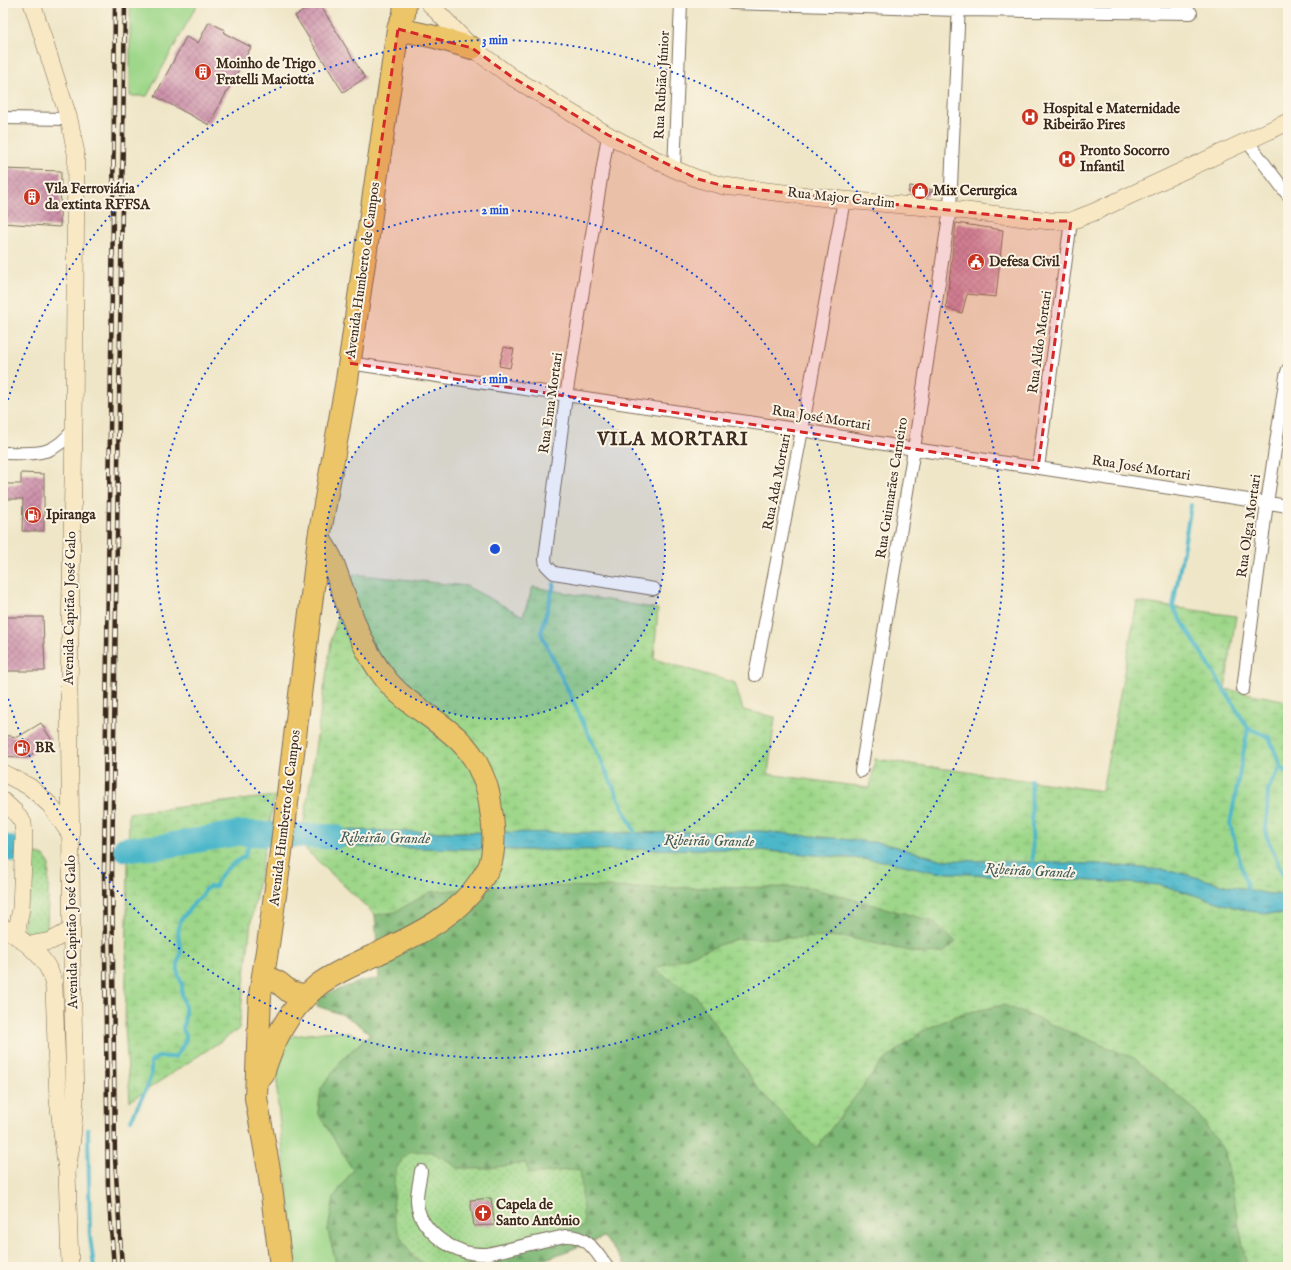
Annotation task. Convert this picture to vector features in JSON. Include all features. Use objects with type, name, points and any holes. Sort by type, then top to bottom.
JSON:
[{"type":"highway","name":"Avenida Humberto de Campos","points":[[281,1267],[269,1170],[256,1098],[260,996],[281,852],[319,538],[349,363],[398,29],[404,14],[405,3]]},
{"type":"highway","points":[[398,29],[435,37],[472,48]]},
{"type":"highway","name":"Avenida Humberto de Campos","points":[[256,1098],[269,1054],[288,1018],[306,996],[320,983],[441,920],[465,899],[478,884],[489,867],[494,844],[493,823],[488,788],[478,766],[465,744],[407,700],[385,679],[363,644],[350,612],[334,564],[319,538]]},
{"type":"highway","points":[[263,975],[279,983],[290,992],[306,996]]},
{"type":"main road","name":"Avenida Capitão José Galo","points":[[32,3],[69,119],[76,153],[74,429],[69,674],[71,930],[75,1100],[72,1140],[67,1171]]},
{"type":"main road","name":"Rua Major Cardim","points":[[429,3],[472,48],[512,77],[608,135],[674,169],[698,180],[724,186],[844,200],[950,209],[1050,222],[1071,221],[1094,212],[1288,122]]},
{"type":"main road","points":[[3,773],[30,787],[50,805],[70,834]]},
{"type":"main road","points":[[3,801],[15,812],[23,823],[24,836],[21,908],[13,937],[51,941],[71,930]]},
{"type":"main road","points":[[3,923],[21,908]]},
{"type":"main road","name":"Avenida Capitão José Galo","points":[[13,937],[44,962],[51,973],[54,988],[58,1100],[67,1171],[70,1267]]},
{"type":"street","name":"Rua Rubião Júnior","points":[[674,169],[681,3]]},
{"type":"street","points":[[731,3],[958,6],[1191,13]]},
{"type":"street","name":"Rua Guimarães Carneiro","points":[[861,771],[914,449],[950,209],[958,6]]},
{"type":"street","points":[[3,118],[69,119]]},
{"type":"street","name":"Rua Ema Mortari","points":[[608,135],[566,396],[545,560],[546,565],[554,573],[654,589]]},
{"type":"street","points":[[1247,141],[1288,195]]},
{"type":"street","name":"Rua Ada Mortari","points":[[755,675],[844,200]]},
{"type":"street","name":"Rua Aldo Mortari","points":[[1038,468],[1071,221]]},
{"type":"street","name":"Rua José Mortari","points":[[349,363],[802,430],[914,449],[1288,506]]},
{"type":"street","name":"Rua Olga Mortari","points":[[1243,689],[1267,503],[1288,369]]},
{"type":"street","points":[[3,453],[40,453],[52,450],[74,429]]},
{"type":"street","points":[[421,1171],[417,1199],[420,1215],[430,1230],[444,1243],[474,1254],[487,1254],[572,1235],[586,1240],[607,1267]]},
{"type":"highlighted area","points":[[398,29],[472,48],[512,77],[608,135],[698,179],[724,186],[1050,221],[1071,221],[1038,468],[349,363]]},
{"type":"green space","points":[[130,3],[198,3],[147,96],[130,96]]},
{"type":"green space","points":[[353,574],[466,586],[523,616],[533,587],[658,609],[654,659],[735,683],[743,710],[775,717],[768,774],[870,788],[875,759],[1102,791],[1137,602],[1236,616],[1225,689],[1288,701],[1288,895],[1269,894],[1225,885],[1173,871],[1099,864],[943,860],[882,843],[759,831],[633,833],[427,832],[303,829],[332,636]]},
{"type":"green space","points":[[275,796],[251,922],[239,1029],[130,1101],[125,1027],[129,813]]},
{"type":"green space","points":[[300,844],[365,847],[527,850],[747,849],[885,861],[935,872],[1161,885],[1248,911],[1288,915],[1288,1267],[1249,1267],[1246,1261],[1225,1152],[1195,1110],[1134,1058],[1004,1005],[960,1014],[922,1031],[881,1063],[816,1148],[759,1090],[697,997],[654,969],[736,939],[845,937],[923,954],[943,953],[956,942],[932,921],[808,887],[643,888],[515,885],[430,892],[395,912],[375,915]]},
{"type":"green space","points":[[37,854],[44,856],[49,863],[47,931],[42,939],[32,938],[23,932],[30,856]]},
{"type":"green space","points":[[515,885],[643,888],[808,887],[932,921],[956,942],[943,953],[923,954],[845,937],[736,939],[654,969],[697,997],[759,1090],[816,1148],[881,1063],[922,1031],[960,1014],[1004,1005],[1134,1058],[1195,1110],[1225,1152],[1246,1261],[1249,1267],[627,1267],[604,1237],[525,1267],[459,1267],[473,1263],[579,1169],[529,1174],[526,1163],[482,1169],[457,1168],[448,1161],[414,1257],[429,1267],[337,1267],[328,1230],[334,1197],[353,1170],[318,1113],[321,1089],[342,1060],[370,1034],[357,1023],[343,1015],[317,1006],[318,997],[361,981],[379,979],[375,915],[395,912],[430,892]]},
{"type":"green space","points":[[331,1031],[349,1033],[365,1038],[342,1060],[321,1089],[318,1113],[353,1170],[334,1197],[328,1230],[337,1267],[297,1267],[277,1096],[279,1038]]},
{"type":"green space","points":[[411,1151],[432,1152],[457,1168],[482,1169],[526,1163],[529,1174],[580,1169],[584,1226],[488,1249],[473,1263],[459,1267],[429,1267],[414,1258],[400,1236],[394,1218],[393,1204],[395,1171],[403,1158]]},
{"type":"water","points":[[303,829],[427,832],[633,833],[759,831],[882,843],[943,860],[1099,864],[1173,871],[1225,885],[1269,894],[1288,895],[1288,915],[1248,911],[1161,885],[935,872],[885,861],[747,849],[527,850],[365,847],[300,844]]},
{"type":"building","points":[[319,3],[365,78],[343,92],[295,16]]},
{"type":"building","name":"Moinho de Trigo Fratelli Maciotta","points":[[209,22],[225,30],[224,33],[251,47],[209,125],[155,96],[186,37],[198,43]]},
{"type":"building","name":"Vila Ferroviária da extinta RFFSA","points":[[3,169],[61,171],[60,227],[3,223]]},
{"type":"building","name":"Mix Cerurgica","points":[[910,186],[934,190],[925,196],[908,192]]},
{"type":"building","name":"Defesa Civil","points":[[956,223],[1003,230],[996,297],[967,294],[962,313],[946,308]]},
{"type":"building","points":[[504,347],[514,349],[510,368],[499,366]]},
{"type":"building","name":"Ipiranga","points":[[21,473],[44,474],[44,531],[22,531],[23,499],[3,499],[3,478],[5,478],[5,484],[21,484]]},
{"type":"building","points":[[3,617],[43,617],[45,671],[3,671]]},
{"type":"building","name":"BR","points":[[41,723],[51,739],[27,758],[3,756],[3,735],[18,737]]},
{"type":"building","name":"Capela de Santo Antônio","points":[[491,1198],[495,1225],[474,1226],[470,1200]]},
{"type":"waterway","points":[[1191,505],[1173,607],[1248,728],[1269,737],[1281,767],[1288,773]]},
{"type":"waterway","points":[[554,584],[541,633],[637,837]]},
{"type":"waterway","points":[[1248,728],[1230,824],[1249,894]]},
{"type":"waterway","points":[[1281,767],[1268,789],[1266,835],[1288,886]]},
{"type":"waterway","points":[[1031,780],[1033,868]]},
{"type":"waterway","name":"Ribeirão Grande","points":[[125,849],[159,847],[240,833],[335,837]]},
{"type":"waterway","points":[[131,1120],[148,1085],[151,1075],[151,1062],[158,1057],[175,1057],[186,1039],[183,1028],[185,1007],[182,995],[182,984],[178,974],[178,962],[181,953],[178,933],[180,921],[195,902],[203,895],[204,890],[209,887],[216,886],[224,872],[245,856],[249,844],[259,834]]},
{"type":"waterway","name":"Ribeirão Grande","points":[[3,846],[14,850]]},
{"type":"waterway","points":[[88,1129],[90,1237],[94,1267]]},
{"type":"railway","points":[[114,1267],[108,1188],[104,870],[115,3]]},
{"type":"railway","points":[[122,1267],[115,1158],[112,870],[125,3]]},
{"type":"place","name":"Moinho de Trigo Fratelli Maciotta","points":[[203,72]]},
{"type":"place","name":"Hospital e Maternidade Ribeirão Pires","points":[[1030,117]]},
{"type":"place","name":"Pronto Socorro Infantil","points":[[1067,159]]},
{"type":"place","name":"Mix Cerurgica","points":[[920,191]]},
{"type":"place","name":"Vila Ferroviária da extinta RFFSA","points":[[32,197]]},
{"type":"place","name":"Defesa Civil","points":[[976,262]]},
{"type":"place","name":"Ipiranga","points":[[33,515]]},
{"type":"place","name":"BR","points":[[22,748]]},
{"type":"place","name":"Capela de Santo Antônio","points":[[483,1213]]},
{"type":"district","name":"VILA MORTARI","points":[[673,440]]}]
